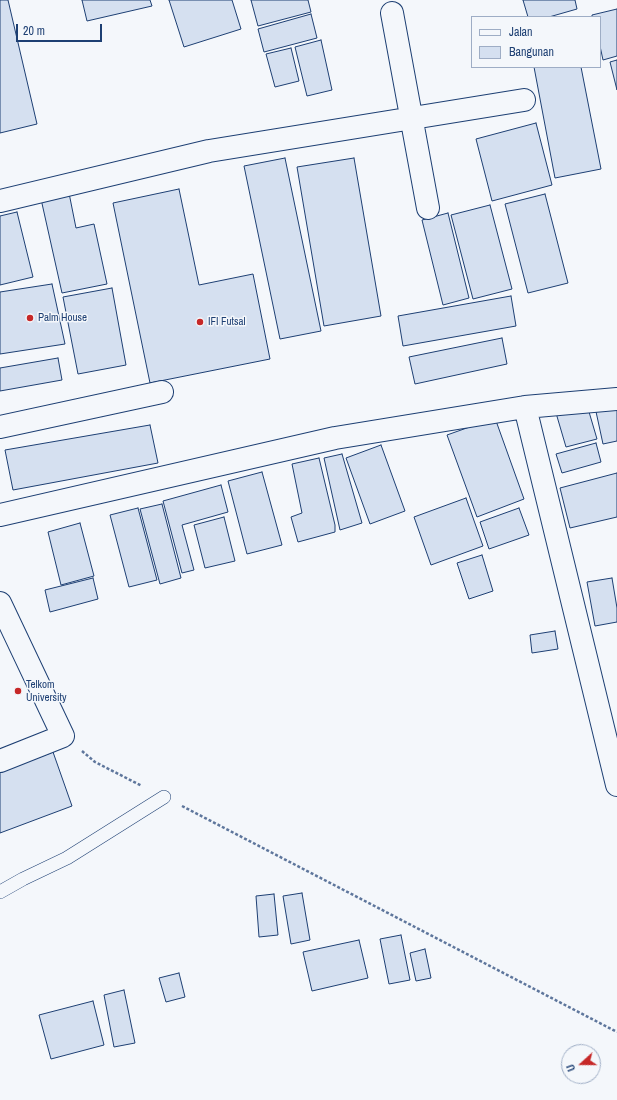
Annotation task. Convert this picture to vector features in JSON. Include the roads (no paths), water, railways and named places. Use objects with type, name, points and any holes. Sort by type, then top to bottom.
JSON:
[{"type":"street","points":[[392,13],[428,208]]},
{"type":"street","points":[[0,201],[209,151],[524,100]]},
{"type":"street","points":[[0,426],[162,392]]},
{"type":"street","points":[[0,515],[334,438],[525,407],[617,399]]},
{"type":"street","points":[[525,407],[617,785]]},
{"type":"street","points":[[0,603],[63,736],[0,761]]},
{"type":"lane","points":[[0,892],[23,878],[67,858],[164,797]]},
{"type":"place","name":"Palm House","points":[[30,318]]},
{"type":"place","name":"IFI Futsal","points":[[200,322]]},
{"type":"place","name":"Telkom University","points":[[18,691]]}]
